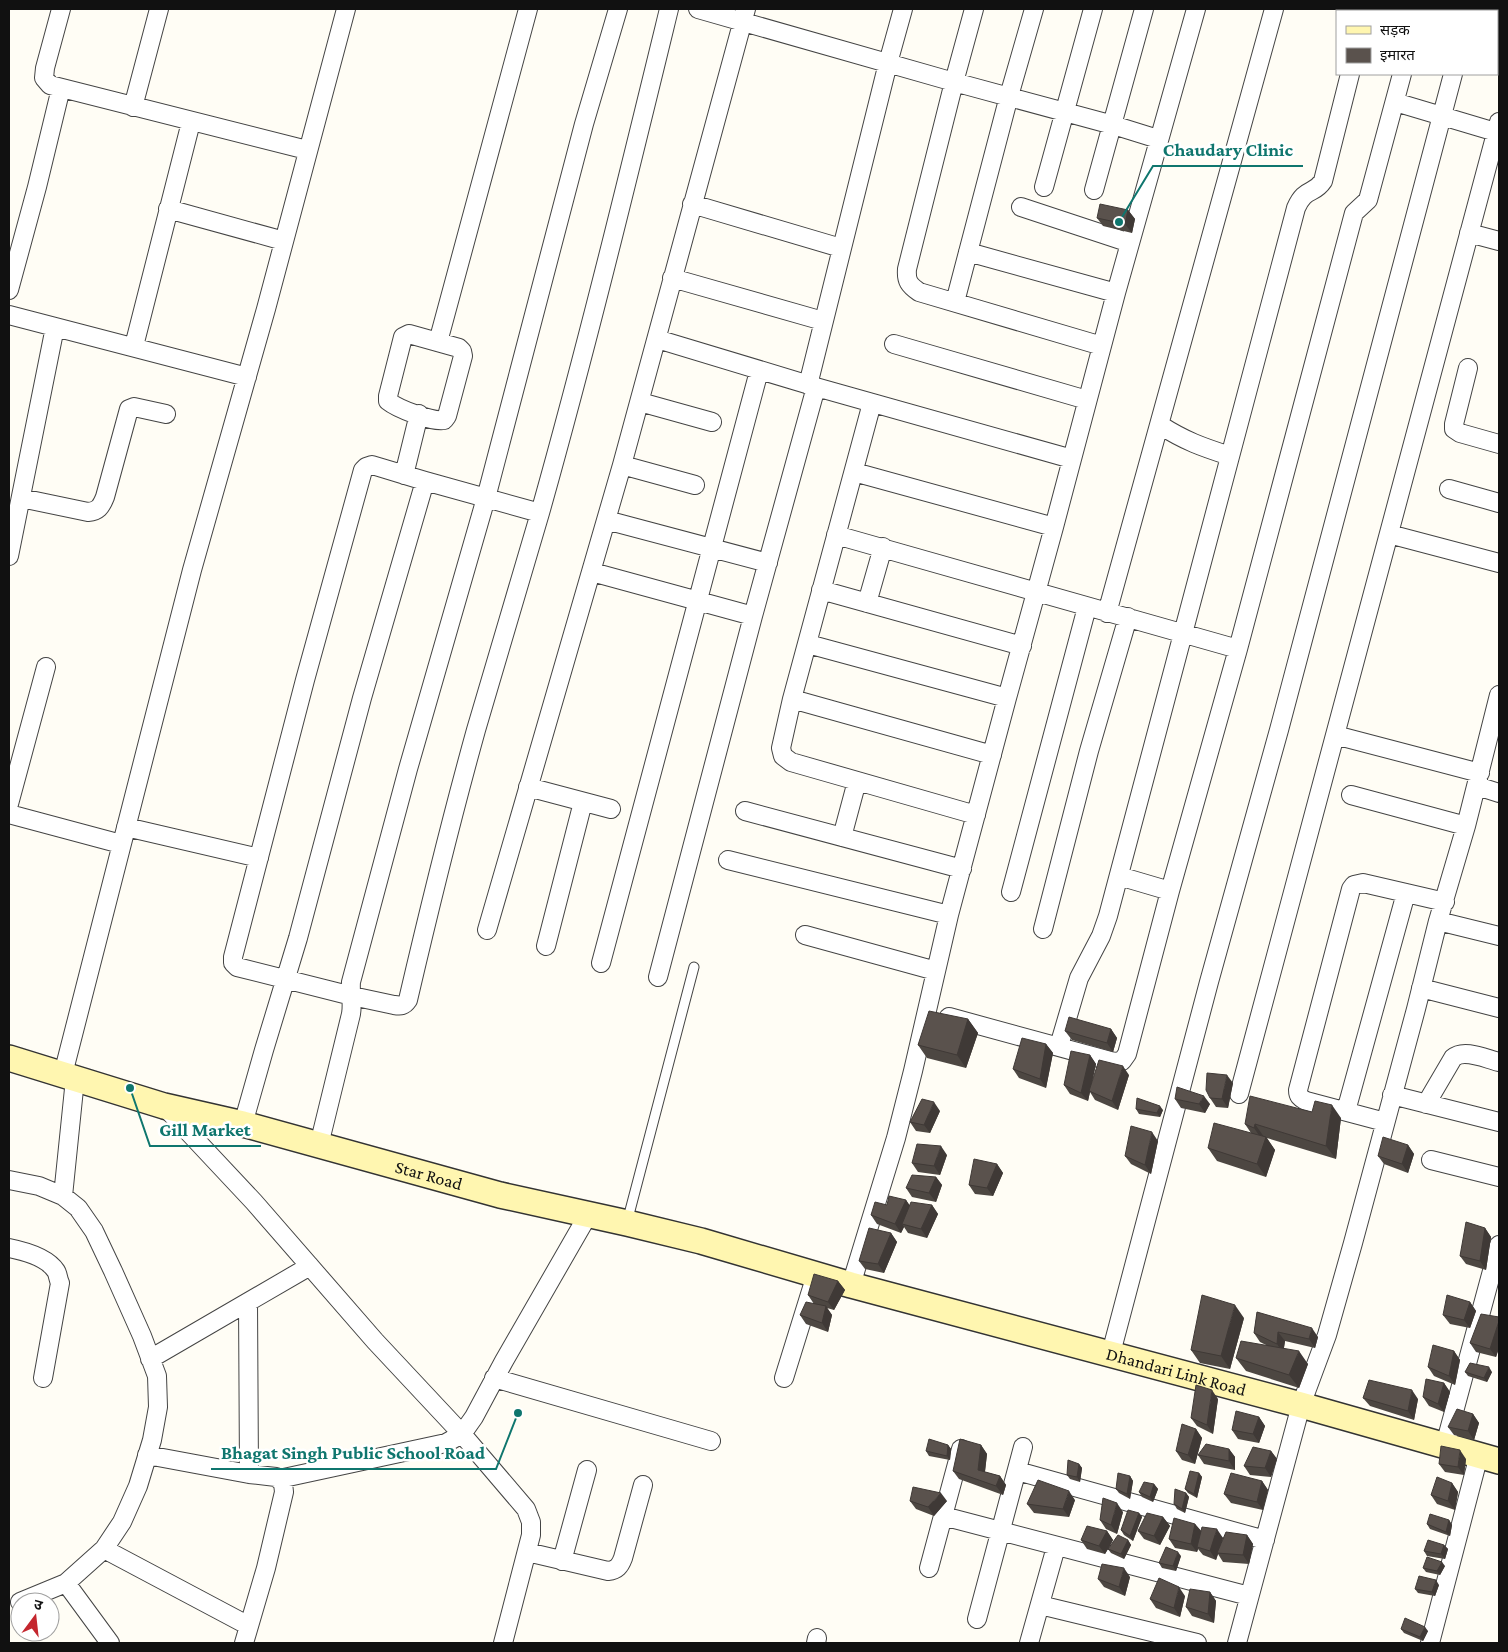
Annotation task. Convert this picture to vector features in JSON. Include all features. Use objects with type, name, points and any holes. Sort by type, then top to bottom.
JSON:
[{"type":"street","points":[[61,9],[45,68],[44,78],[50,85],[308,150]]},
{"type":"street","points":[[133,107],[159,9]]},
{"type":"street","points":[[63,1196],[69,1077],[121,844],[192,570],[266,310],[346,9]]},
{"type":"street","points":[[438,342],[528,9]]},
{"type":"street","points":[[320,1145],[351,1014],[351,982],[403,788],[486,498],[584,124],[618,9]]},
{"type":"street","points":[[540,512],[425,482],[372,465],[363,470],[232,957],[236,967],[400,1006],[405,1005],[408,1000],[453,816],[540,512],[617,223],[669,9]]},
{"type":"street","points":[[698,9],[744,15],[888,63],[1158,139]]},
{"type":"street","points":[[658,977],[768,563],[812,386],[823,322],[841,248],[903,9]]},
{"type":"street","points":[[974,9],[906,278],[910,285],[919,292],[1102,346]]},
{"type":"street","points":[[955,302],[1008,96],[1034,9]]},
{"type":"street","points":[[1044,187],[1093,9]]},
{"type":"street","points":[[1094,190],[1144,9]]},
{"type":"street","points":[[851,1285],[896,1138],[949,915],[1006,698],[1022,646],[1158,139],[1196,9]]},
{"type":"street","points":[[1107,612],[1274,9]]},
{"type":"street","points":[[487,930],[640,402],[744,15]]},
{"type":"street","points":[[1059,1046],[1079,978],[1101,936],[1108,916],[1296,208],[1303,195],[1317,188],[1323,181],[1350,75]]},
{"type":"street","points":[[927,1011],[1114,1062],[1122,1061],[1126,1054],[1238,649],[1354,213],[1368,200],[1402,75]]},
{"type":"street","points":[[1111,1353],[1211,972],[1279,730],[1453,75]]},
{"type":"street","points":[[9,290],[37,187],[60,88]]},
{"type":"street","points":[[1239,1094],[1498,129],[1441,117],[1395,102]]},
{"type":"street","points":[[134,346],[191,122]]},
{"type":"street","points":[[692,204],[841,248]]},
{"type":"street","points":[[1021,208],[1130,243]]},
{"type":"street","points":[[168,209],[284,241]]},
{"type":"street","points":[[1469,233],[1499,242]]},
{"type":"street","points":[[968,252],[1116,293]]},
{"type":"street","points":[[672,278],[823,322]]},
{"type":"street","points":[[9,315],[134,346],[247,377]]},
{"type":"street","points":[[9,556],[55,327]]},
{"type":"street","points":[[409,334],[438,342],[459,348],[463,356],[447,416],[444,420],[419,414],[393,405],[388,401],[404,335],[409,334]]},
{"type":"street","points":[[657,339],[759,371],[1072,459]]},
{"type":"street","points":[[894,344],[1087,400]]},
{"type":"street","points":[[1468,368],[1454,430],[1499,444]]},
{"type":"street","points":[[601,963],[759,371]]},
{"type":"street","points":[[640,402],[712,422]]},
{"type":"street","points":[[872,403],[792,699],[782,748],[783,756],[792,762],[976,815]]},
{"type":"street","points":[[21,498],[88,512],[96,511],[101,506],[105,497],[129,409],[134,407],[166,414]]},
{"type":"street","points":[[404,475],[419,414]]},
{"type":"street","points":[[1160,425],[1182,439],[1230,456]]},
{"type":"street","points":[[622,465],[695,486]]},
{"type":"street","points":[[854,472],[1054,527]]},
{"type":"street","points":[[243,1124],[298,938],[362,698],[425,482]]},
{"type":"street","points":[[1449,489],[1499,503]]},
{"type":"street","points":[[606,520],[768,563]]},
{"type":"street","points":[[836,534],[1238,649]]},
{"type":"street","points":[[1389,534],[1499,563]]},
{"type":"street","points":[[867,603],[883,548]]},
{"type":"street","points":[[592,572],[753,616]]},
{"type":"street","points":[[821,590],[1022,646]]},
{"type":"street","points":[[1011,892],[1087,607]]},
{"type":"street","points":[[1043,929],[1128,617]]},
{"type":"street","points":[[808,644],[1006,698]]},
{"type":"street","points":[[9,804],[46,667]]},
{"type":"street","points":[[1237,1643],[1301,1405],[1327,1335],[1353,1243],[1438,921],[1445,902],[1478,780],[1494,736],[1499,695]]},
{"type":"street","points":[[792,699],[992,755]]},
{"type":"street","points":[[1335,735],[1478,780],[1499,792]]},
{"type":"street","points":[[842,837],[858,781]]},
{"type":"street","points":[[528,787],[611,809]]},
{"type":"street","points":[[1351,795],[1466,826]]},
{"type":"street","points":[[546,946],[583,802]]},
{"type":"street","points":[[745,811],[962,868]]},
{"type":"street","points":[[9,814],[121,844]]},
{"type":"street","points":[[126,827],[259,858]]},
{"type":"street","points":[[728,860],[949,915]]},
{"type":"street","points":[[1119,876],[1170,891]]},
{"type":"street","points":[[1385,1122],[1306,1101],[1298,1095],[1351,889],[1358,883],[1445,902]]},
{"type":"street","points":[[1346,1111],[1406,893]]},
{"type":"street","points":[[1438,921],[1499,936]]},
{"type":"street","points":[[805,934],[936,971]]},
{"type":"street","points":[[1421,988],[1499,1008]]},
{"type":"street","points":[[1426,1104],[1457,1054],[1464,1053],[1499,1062]]},
{"type":"street","name":"Star Road","points":[[9,1058],[164,1106],[243,1124],[500,1195],[627,1222],[701,1241],[851,1285]]},
{"type":"street","points":[[1392,1095],[1499,1122]]},
{"type":"street","points":[[164,1106],[254,1202],[382,1348],[462,1434],[526,1509],[531,1522],[531,1535],[503,1643]]},
{"type":"street","points":[[1431,1160],[1499,1177]]},
{"type":"street","points":[[9,1180],[40,1186],[63,1196],[78,1208],[94,1231],[142,1336],[157,1376],[158,1406],[152,1440],[138,1486],[122,1522],[104,1549],[66,1584],[46,1592]]},
{"type":"street","points":[[279,1479],[446,1444],[462,1434],[474,1417],[494,1378],[588,1215]]},
{"type":"street","points":[[1444,1445],[1499,1245]]},
{"type":"street","points":[[9,1248],[25,1251],[41,1258],[55,1270],[60,1283],[43,1378]]},
{"type":"street","points":[[150,1358],[310,1266]]},
{"type":"street","points":[[784,1378],[816,1274]]},
{"type":"street","name":"Dhandari Link Road","points":[[851,1285],[1111,1353],[1489,1458]]},
{"type":"street","points":[[248,1302],[249,1474]]},
{"type":"street","points":[[494,1378],[711,1441]]},
{"type":"street","points":[[929,1568],[963,1441]]},
{"type":"street","points":[[977,1619],[1023,1447]]},
{"type":"street","points":[[147,1455],[249,1474],[276,1477],[283,1483],[284,1492],[266,1568],[244,1643]]},
{"type":"street","points":[[1430,1643],[1489,1458]]},
{"type":"street","points":[[562,1560],[587,1470]]},
{"type":"street","points":[[1016,1471],[1265,1540]]},
{"type":"street","points":[[527,1552],[615,1571],[620,1566],[623,1558],[643,1485]]},
{"type":"street","points":[[943,1516],[1249,1596]]},
{"type":"street","points":[[1029,1643],[1056,1547]]},
{"type":"street","points":[[104,1549],[249,1626]]},
{"type":"street","points":[[66,1584],[110,1643]]},
{"type":"street","points":[[1040,1605],[1197,1643]]},
{"type":"lane","points":[[627,1222],[694,967]]},
{"type":"building","points":[[1100,204],[1128,210],[1125,224],[1097,218]]},
{"type":"building","points":[[929,1011],[968,1019],[957,1055],[918,1045]]},
{"type":"building","points":[[1069,1017],[1111,1029],[1107,1043],[1065,1031]]},
{"type":"building","points":[[1022,1038],[1046,1044],[1040,1079],[1013,1069]]},
{"type":"building","points":[[1071,1051],[1090,1055],[1081,1093],[1064,1085]]},
{"type":"building","points":[[1099,1060],[1123,1066],[1112,1101],[1089,1091]]},
{"type":"building","points":[[1207,1073],[1227,1075],[1222,1099],[1210,1098],[1206,1090]]},
{"type":"building","points":[[1177,1087],[1204,1096],[1199,1104],[1175,1099]]},
{"type":"building","points":[[1250,1096],[1312,1112],[1315,1101],[1332,1105],[1326,1146],[1255,1124],[1254,1128],[1245,1124]]},
{"type":"building","points":[[1137,1098],[1160,1106],[1157,1113],[1136,1109]]},
{"type":"building","points":[[922,1099],[934,1102],[924,1125],[910,1122]]},
{"type":"building","points":[[1214,1123],[1266,1137],[1257,1164],[1208,1148]]},
{"type":"building","points":[[1131,1126],[1152,1132],[1145,1165],[1125,1156]]},
{"type":"building","points":[[1383,1137],[1408,1145],[1402,1164],[1378,1156]]},
{"type":"building","points":[[917,1144],[941,1146],[934,1166],[912,1163]]},
{"type":"building","points":[[974,1159],[997,1164],[987,1188],[969,1185]]},
{"type":"building","points":[[912,1175],[936,1177],[929,1193],[906,1188]]},
{"type":"building","points":[[889,1196],[906,1200],[895,1224],[871,1215],[875,1202],[887,1205]]},
{"type":"building","points":[[911,1202],[932,1205],[921,1229],[902,1224]]},
{"type":"building","points":[[1466,1222],[1485,1228],[1480,1261],[1460,1256]]},
{"type":"building","points":[[869,1228],[891,1233],[878,1264],[859,1261]]},
{"type":"building","points":[[814,1274],[838,1281],[828,1302],[808,1295]]},
{"type":"building","points":[[1202,1295],[1235,1305],[1221,1356],[1191,1350]]},
{"type":"building","points":[[1447,1295],[1470,1302],[1464,1320],[1443,1315]]},
{"type":"building","points":[[806,1302],[826,1306],[822,1323],[800,1315]]},
{"type":"building","points":[[1257,1312],[1312,1328],[1309,1339],[1278,1332],[1277,1344],[1254,1333]]},
{"type":"building","points":[[1481,1314],[1499,1317],[1490,1349],[1470,1343]]},
{"type":"building","points":[[1241,1341],[1299,1351],[1289,1375],[1236,1358]]},
{"type":"building","points":[[1433,1345],[1454,1351],[1449,1376],[1428,1367]]},
{"type":"building","points":[[1470,1363],[1489,1367],[1484,1378],[1465,1372]]},
{"type":"building","points":[[1426,1379],[1444,1383],[1438,1404],[1423,1397]]},
{"type":"building","points":[[1369,1380],[1412,1390],[1408,1411],[1363,1398]]},
{"type":"building","points":[[1196,1385],[1212,1390],[1207,1425],[1191,1418]]},
{"type":"building","points":[[1457,1409],[1473,1414],[1468,1431],[1448,1427]]},
{"type":"building","points":[[1236,1411],[1259,1417],[1253,1434],[1232,1430]]},
{"type":"building","points":[[1182,1424],[1196,1429],[1188,1455],[1176,1451]]},
{"type":"building","points":[[929,1439],[948,1445],[947,1456],[926,1451]]},
{"type":"building","points":[[960,1439],[981,1445],[978,1470],[1000,1476],[996,1486],[953,1471]]},
{"type":"building","points":[[1206,1444],[1229,1449],[1229,1461],[1198,1455]]},
{"type":"building","points":[[1441,1446],[1460,1450],[1458,1467],[1439,1464]]},
{"type":"building","points":[[1253,1447],[1271,1451],[1265,1468],[1244,1466]]},
{"type":"building","points":[[1068,1460],[1079,1464],[1077,1477],[1067,1475]]},
{"type":"building","points":[[1190,1471],[1199,1473],[1194,1494],[1185,1489]]},
{"type":"building","points":[[1118,1473],[1130,1476],[1127,1494],[1116,1489]]},
{"type":"building","points":[[1231,1473],[1262,1481],[1257,1502],[1224,1494]]},
{"type":"building","points":[[1437,1477],[1452,1483],[1448,1501],[1431,1495]]},
{"type":"building","points":[[1038,1480],[1069,1491],[1063,1509],[1027,1504]]},
{"type":"building","points":[[1144,1482],[1154,1484],[1150,1497],[1139,1492]]},
{"type":"building","points":[[913,1487],[941,1493],[928,1507],[910,1501]]},
{"type":"building","points":[[1175,1489],[1186,1493],[1182,1509],[1174,1504]]},
{"type":"building","points":[[1103,1498],[1117,1503],[1111,1525],[1100,1520]]},
{"type":"building","points":[[1128,1510],[1139,1513],[1130,1536],[1121,1530]]},
{"type":"building","points":[[1147,1513],[1163,1517],[1154,1536],[1138,1531]]},
{"type":"building","points":[[1430,1514],[1449,1520],[1446,1532],[1427,1524]]},
{"type":"building","points":[[1174,1518],[1195,1524],[1191,1544],[1169,1539]]},
{"type":"building","points":[[1087,1526],[1107,1531],[1099,1546],[1081,1540]]},
{"type":"building","points":[[1202,1527],[1217,1529],[1210,1551],[1197,1547]]},
{"type":"building","points":[[1226,1532],[1247,1535],[1243,1555],[1217,1553]]},
{"type":"building","points":[[1118,1535],[1128,1540],[1121,1554],[1108,1549]]},
{"type":"building","points":[[1428,1540],[1444,1545],[1441,1554],[1424,1551]]},
{"type":"building","points":[[1166,1547],[1178,1552],[1173,1566],[1159,1563]]},
{"type":"building","points":[[1427,1557],[1442,1562],[1437,1571],[1423,1568]]},
{"type":"building","points":[[1102,1564],[1124,1568],[1119,1587],[1098,1579]]},
{"type":"building","points":[[1419,1576],[1436,1580],[1432,1592],[1415,1589]]},
{"type":"building","points":[[1159,1578],[1179,1587],[1174,1608],[1150,1599]]},
{"type":"building","points":[[1190,1589],[1210,1592],[1208,1614],[1186,1607]]},
{"type":"building","points":[[1405,1618],[1425,1627],[1420,1637],[1401,1629]]},
{"type":"place","name":"Chaudary Clinic","points":[[1119,222]]},
{"type":"place","name":"Gill Market","points":[[130,1088]]},
{"type":"place","name":"Bhagat Singh Public School Road","points":[[518,1413]]}]
